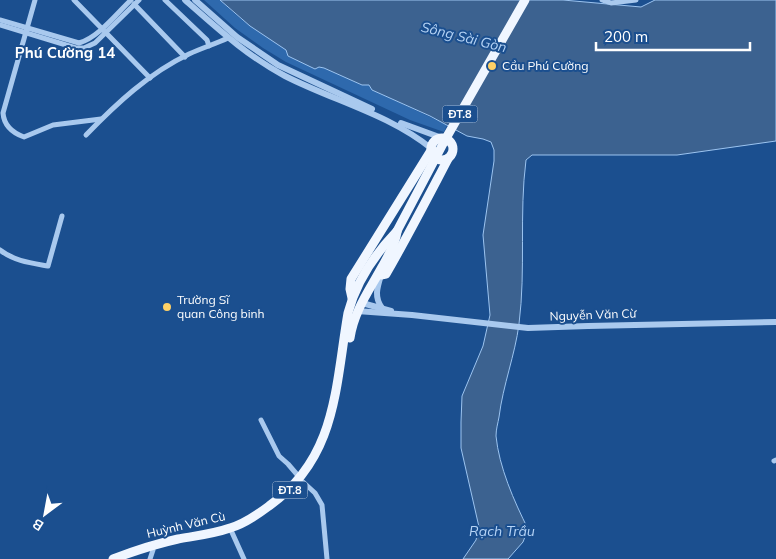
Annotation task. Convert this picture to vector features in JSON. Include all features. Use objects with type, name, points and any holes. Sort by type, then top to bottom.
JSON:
[{"type":"main road","name":"ĐT.8","points":[[356,308],[378,278],[392,248],[397,231],[445,140],[526,0]]},
{"type":"main road","points":[[351,293],[351,279],[428,156],[435,141],[442,138],[449,140],[453,146],[453,153],[386,274],[378,278]]},
{"type":"main road","points":[[428,156],[448,159]]},
{"type":"main road","points":[[428,156],[428,161],[437,164],[439,176]]},
{"type":"main road","name":"ĐT.8","points":[[356,308],[351,293],[377,254],[397,231]]},
{"type":"main road","points":[[129,559],[231,530],[257,519],[280,504],[302,480],[321,455],[335,420],[356,308]]},
{"type":"main road","name":"Huỳnh Văn Cù","points":[[112,559],[153,551]]},
{"type":"street","points":[[35,0],[3,114],[7,127],[24,137],[53,125],[101,119]]},
{"type":"street","points":[[74,0],[150,78]]},
{"type":"street","points":[[0,20],[76,48],[84,48],[90,46],[131,1],[139,0]]},
{"type":"street","points":[[165,0],[207,40],[209,46]]},
{"type":"street","points":[[185,0],[228,38],[257,60],[409,126],[442,138]]},
{"type":"street","points":[[195,0],[237,37],[295,77],[409,131],[428,156]]},
{"type":"street","points":[[602,0],[611,3],[636,0]]},
{"type":"street","points":[[131,1],[185,56]]},
{"type":"street","points":[[0,25],[27,30]]},
{"type":"street","points":[[86,135],[115,105],[150,78],[185,56],[228,38]]},
{"type":"street","points":[[0,250],[14,259],[48,266],[62,216]]},
{"type":"street","points":[[378,278],[376,297],[377,302],[382,308]]},
{"type":"street","name":"Nguyễn Văn Cừ","points":[[356,308],[382,308],[412,315]]},
{"type":"street","name":"Nguyễn Văn Cừ","points":[[356,308],[477,324],[528,328],[776,322]]},
{"type":"street","points":[[261,420],[279,456],[315,493],[322,505],[327,559]]},
{"type":"street","points":[[231,530],[244,559]]},
{"type":"shaded area","points":[[204,0],[220,0],[236,15],[270,39],[362,85],[369,85],[373,90],[447,125],[444,132],[410,120],[286,62],[235,28]]},
{"type":"water","name":"Sông Sài Gòn","points":[[220,0],[563,0],[641,7],[655,0],[776,0],[776,141],[677,155],[532,155],[526,160],[519,324],[503,393],[496,436],[504,472],[528,529],[523,542],[508,559],[463,559],[476,540],[479,527],[461,448],[461,422],[462,396],[483,346],[490,315],[483,235],[494,161],[494,150],[491,142],[467,136],[430,116],[372,90],[369,85],[362,85],[324,68],[319,67],[315,69],[288,56],[286,50],[250,26]]},
{"type":"place","name":"Cầu Phú Cường","points":[[492,66]]},
{"type":"place","name":"Trường Sĩ quan Công binh","points":[[167,307]]},
{"type":"district","name":"Phú Cường 14","points":[[65,53]]},
{"type":"water label","name":"Rạch Trầu","points":[[502,531]]}]
